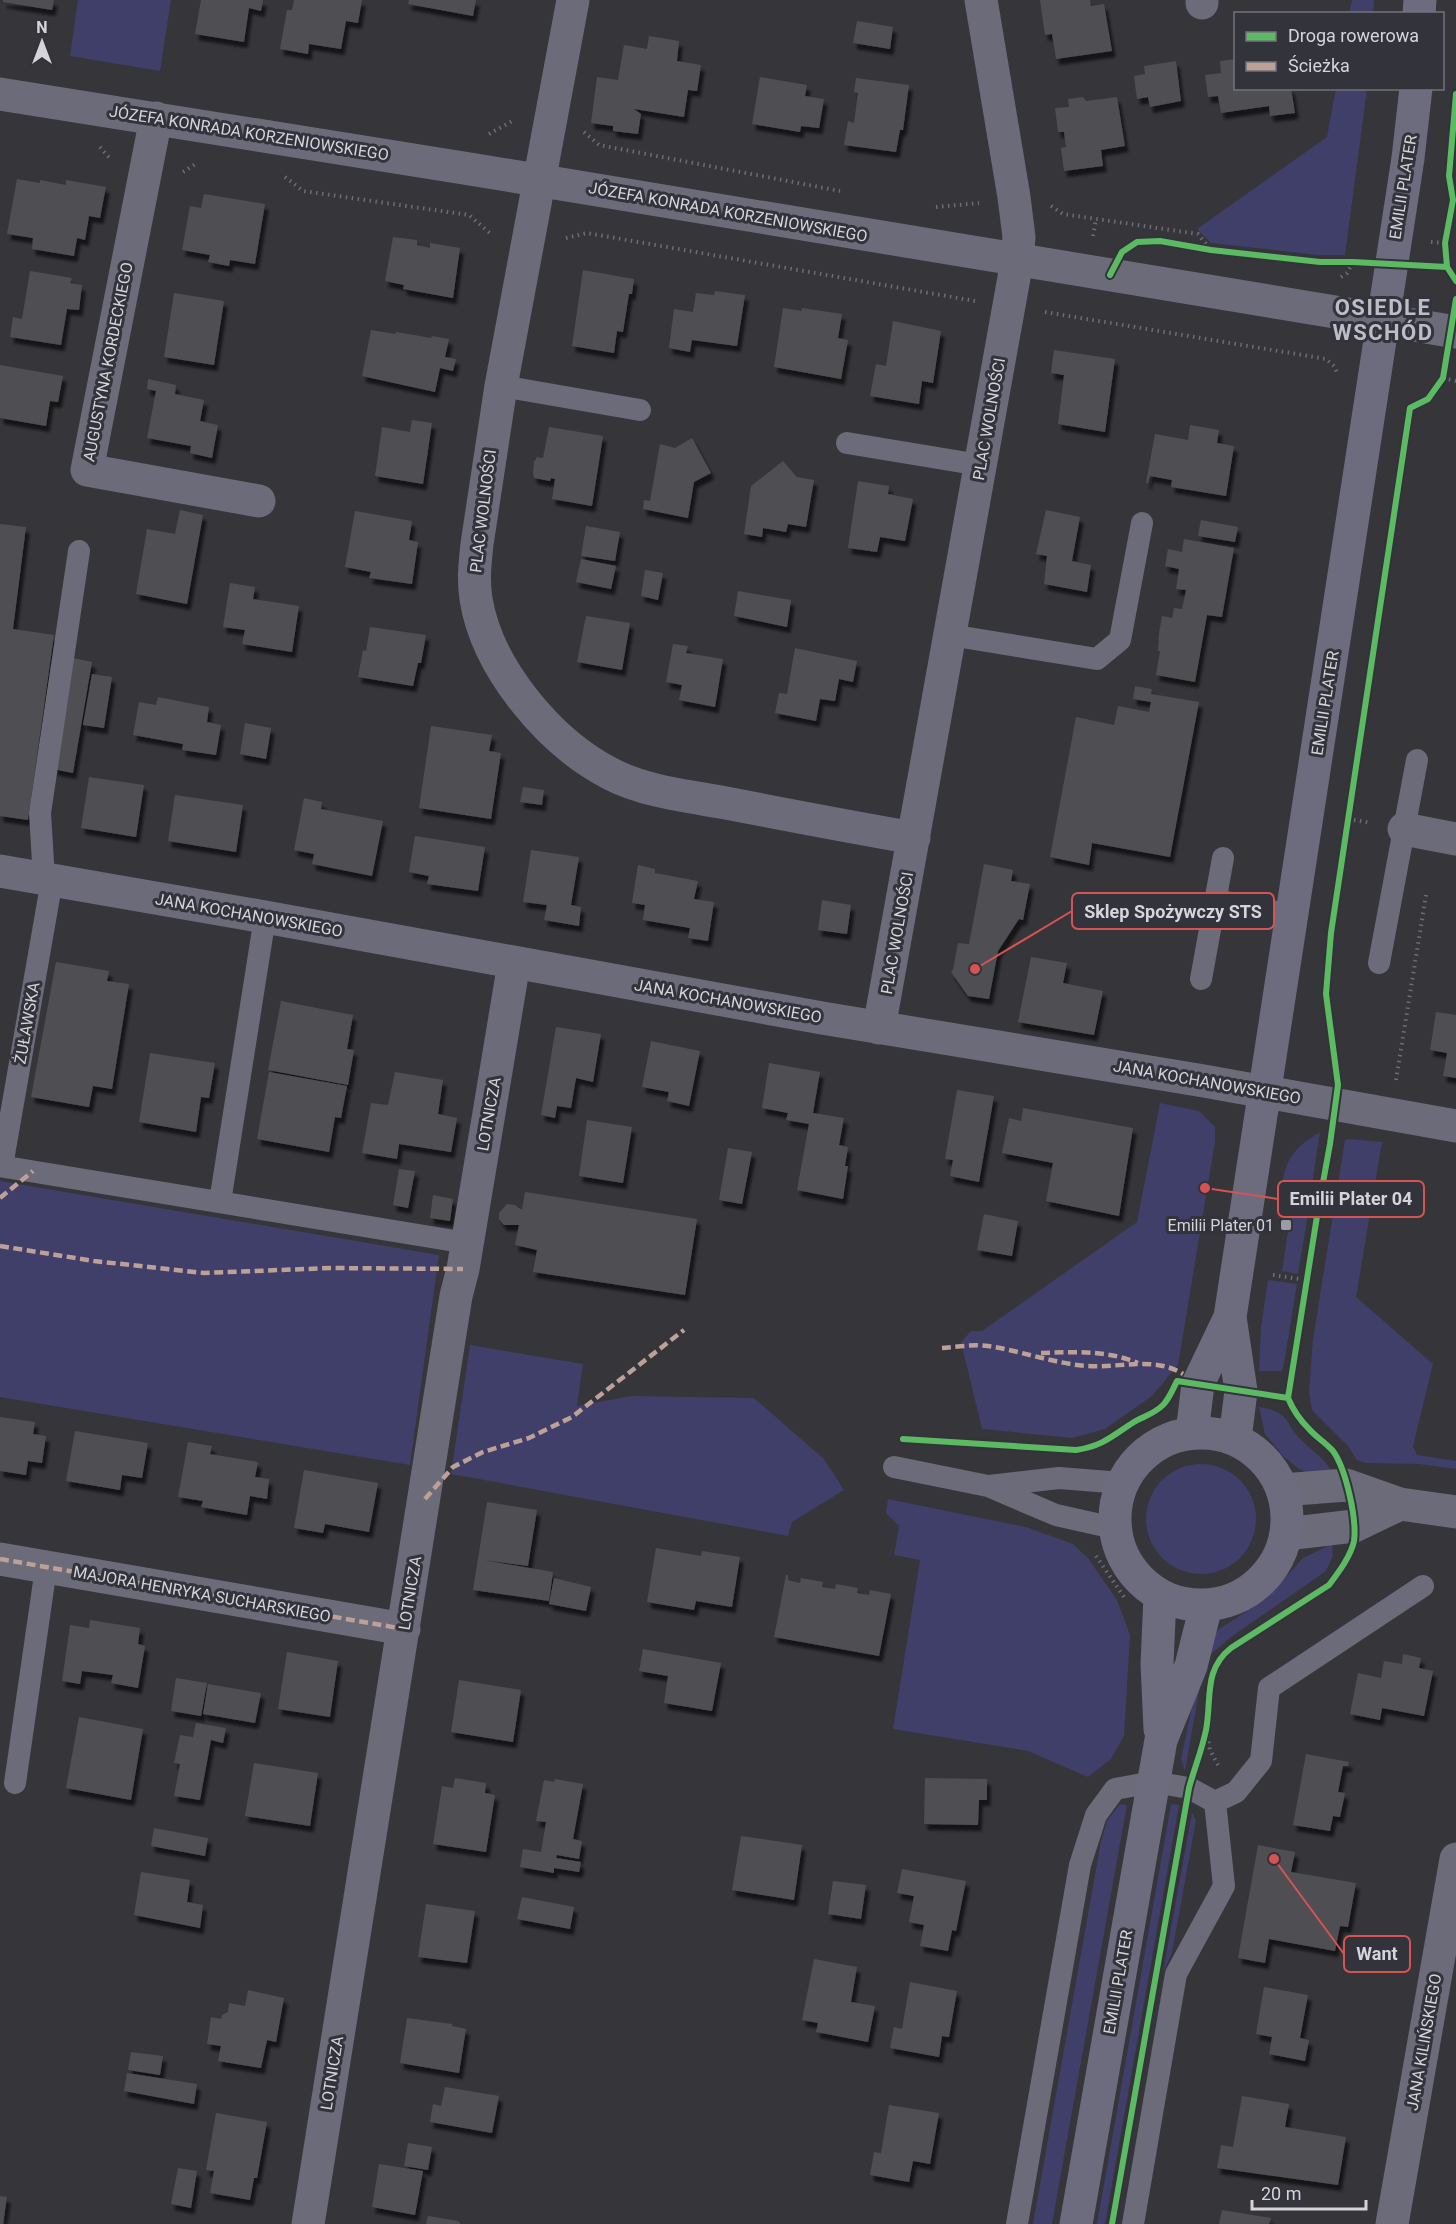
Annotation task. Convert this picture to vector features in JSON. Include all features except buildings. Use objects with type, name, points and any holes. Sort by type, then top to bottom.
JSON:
[{"type":"street","name":"PLAC WOLNOŚCI","points":[[573,0],[501,386],[477,544],[474,570],[476,599],[494,652],[508,678],[534,711],[583,757],[612,774],[656,790],[914,838]]},
{"type":"street","name":"PLAC WOLNOŚCI","points":[[879,1028],[1017,261],[1019,237],[1014,197],[981,0]]},
{"type":"street","name":"EMILII PLATER","points":[[1192,1433],[1198,1384],[1230,1317],[1410,146],[1416,90]]},
{"type":"street","name":"JÓZEFA KONRADA KORZENIOWSKIEGO","points":[[0,94],[539,180],[1456,332]]},
{"type":"street","name":"AUGUSTYNA KORDECKIEGO","points":[[156,118],[87,470],[259,501]]},
{"type":"street","points":[[1404,830],[1446,837]]},
{"type":"street","name":"JANA KOCHANOWSKIEGO","points":[[0,871],[879,1028],[1456,1126]]},
{"type":"street","name":"LOTNICZA","points":[[308,2224],[456,1296],[514,963]]},
{"type":"street","name":"EMILII PLATER","points":[[1230,1317],[1241,1391],[1235,1439]]},
{"type":"street","points":[[1192,1433],[1214,1434],[1235,1439],[1255,1451],[1271,1468],[1282,1490],[1287,1512],[1286,1534],[1277,1562],[1259,1584],[1234,1599],[1206,1606],[1182,1604],[1160,1596],[1137,1578],[1122,1555],[1114,1528],[1115,1505],[1122,1483],[1134,1464],[1150,1449],[1170,1438],[1192,1433]]},
{"type":"street","points":[[1282,1490],[1346,1485],[1400,1504],[1456,1512]]},
{"type":"street","points":[[1286,1534],[1354,1526],[1400,1504]]},
{"type":"street","name":"MAJORA HENRYKA SUCHARSKIEGO","points":[[0,1559],[404,1629]]},
{"type":"street","name":"EMILII PLATER","points":[[1160,1596],[1157,1664],[1161,1740]]},
{"type":"street","name":"EMILII PLATER","points":[[1076,2224],[1161,1740],[1191,1666],[1206,1606]]},
{"type":"street","name":"JANA KILIŃSKIEGO","points":[[1392,2224],[1456,1859]]},
{"type":"lane","points":[[501,386],[640,410]]},
{"type":"lane","points":[[847,443],[980,465]]},
{"type":"lane","points":[[950,635],[1097,659],[1120,640],[1142,523]]},
{"type":"lane","name":"ŻUŁAWSKA","points":[[79,551],[40,813],[48,879],[1,1166],[467,1243]]},
{"type":"lane","points":[[1379,963],[1417,760]]},
{"type":"lane","points":[[1201,979],[1223,858]]},
{"type":"lane","points":[[1216,900],[1292,915]]},
{"type":"lane","points":[[220,1202],[266,917]]},
{"type":"lane","points":[[894,1467],[988,1486],[1056,1515],[1114,1528]]},
{"type":"lane","points":[[988,1486],[1059,1478],[1122,1483]]},
{"type":"lane","points":[[15,1783],[46,1568]]},
{"type":"lane","points":[[1215,1802],[1236,1791],[1261,1761],[1269,1689],[1423,1586]]},
{"type":"lane","points":[[1017,2224],[1080,1866],[1095,1815],[1115,1789],[1153,1782],[1189,1788],[1215,1802]]},
{"type":"lane","points":[[1133,2224],[1176,1974],[1224,1886],[1215,1802]]},
{"type":"path","points":[[582,130],[599,145],[847,192]]},
{"type":"path","points":[[90,146],[101,147],[114,163]]},
{"type":"path","points":[[182,173],[200,162]]},
{"type":"path","points":[[278,172],[303,191],[469,215],[494,237]]},
{"type":"path","points":[[929,207],[968,206],[1034,194],[1063,214],[1198,234]]},
{"type":"path","points":[[561,242],[567,237],[587,233],[1009,307],[1326,358],[1335,367],[1338,376]]},
{"type":"path","points":[[1201,249],[1222,252]]},
{"type":"path","points":[[1337,279],[1347,273],[1356,252]]},
{"type":"path","points":[[1342,262],[1392,264]]},
{"type":"path","points":[[1282,352],[1291,304]]},
{"type":"path","points":[[1443,378],[1456,381]]},
{"type":"path","points":[[1396,1083],[1446,837]]},
{"type":"path","points":[[1282,1204],[1318,1210]]},
{"type":"path","points":[[1273,1263],[1271,1275],[1306,1280]]},
{"type":"path","points":[[1095,1555],[1125,1599]]},
{"type":"path","points":[[1189,1788],[1206,1730]]},
{"type":"shaded area","points":[[78,0],[171,0],[160,71],[70,56]]},
{"type":"shaded area","points":[[1352,0],[1374,0],[1373,12],[1349,12]]},
{"type":"shaded area","points":[[1336,90],[1367,90],[1345,255],[1318,255],[1211,243],[1197,229],[1327,137]]},
{"type":"shaded area","points":[[1160,1103],[1199,1111],[1215,1127],[1215,1142],[1178,1365],[1152,1396],[1105,1429],[1072,1438],[982,1429],[961,1342],[971,1331],[982,1331],[1137,1222]]},
{"type":"shaded area","points":[[1320,1132],[1309,1204],[1280,1199],[1286,1167],[1294,1152]]},
{"type":"shaded area","points":[[1345,1140],[1382,1142],[1356,1297],[1433,1364],[1413,1446],[1417,1455],[1456,1461],[1456,1469],[1419,1464],[1365,1463],[1357,1460],[1348,1446],[1312,1410],[1309,1392],[1313,1339]]},
{"type":"shaded area","points":[[0,1181],[439,1255],[410,1465],[0,1397]]},
{"type":"shaded area","points":[[1291,1211],[1308,1214],[1298,1274],[1282,1271]]},
{"type":"shaded area","points":[[1268,1280],[1297,1284],[1282,1371],[1259,1371],[1261,1327]]},
{"type":"shaded area","points":[[470,1345],[583,1364],[577,1406],[631,1396],[754,1398],[824,1459],[844,1490],[792,1522],[788,1536],[451,1474]]},
{"type":"shaded area","points":[[1259,1407],[1273,1410],[1283,1416],[1299,1438],[1331,1470],[1311,1474],[1299,1469],[1283,1456],[1265,1434]]},
{"type":"shaded area","points":[[1201,1464],[1222,1468],[1240,1480],[1252,1498],[1256,1519],[1252,1540],[1240,1558],[1222,1570],[1201,1574],[1180,1570],[1162,1558],[1150,1540],[1146,1519],[1150,1498],[1162,1480],[1180,1468]]},
{"type":"shaded area","points":[[888,1499],[1026,1527],[1073,1544],[1088,1558],[1117,1600],[1130,1635],[1124,1736],[1111,1759],[1088,1777],[1028,1751],[893,1729],[920,1560],[894,1555],[899,1526],[886,1513]]},
{"type":"shaded area","points":[[1332,1544],[1333,1556],[1326,1571],[1231,1637],[1209,1656],[1214,1636],[1219,1629],[1266,1599],[1303,1558]]},
{"type":"shaded area","points":[[1201,1680],[1185,1771],[1181,1759],[1192,1706]]},
{"type":"shaded area","points":[[1120,1804],[1127,1805],[1052,2224],[1033,2224],[1101,1841],[1107,1821]]},
{"type":"shaded area","points":[[1171,1804],[1179,1805],[1105,2224],[1097,2224]]},
{"type":"shaded area","points":[[1192,1813],[1196,1820],[1172,1953],[1163,1972]]},
{"type":"marked path","points":[[0,1198],[33,1171]]},
{"type":"marked path","points":[[0,1246],[94,1261],[204,1273],[331,1268],[463,1269]]},
{"type":"marked path","points":[[425,1499],[453,1467],[483,1452],[529,1438],[572,1417],[684,1330]]},
{"type":"marked path","points":[[942,1348],[988,1346],[1076,1365],[1161,1365],[1183,1374]]},
{"type":"marked path","points":[[1041,1353],[1102,1354],[1138,1363]]},
{"type":"marked path","points":[[0,1559],[404,1629]]},
{"type":"cycle path","points":[[1456,94],[1449,176],[1453,200],[1445,243],[1447,267],[1456,281]]},
{"type":"cycle path","points":[[1110,275],[1122,252],[1137,242],[1160,241],[1211,250],[1320,262],[1447,267]]},
{"type":"cycle path","points":[[1112,2224],[1189,1788],[1206,1730],[1212,1675],[1222,1657],[1231,1648],[1329,1585],[1347,1558],[1354,1541],[1352,1508],[1338,1459],[1333,1451],[1303,1422],[1294,1411],[1288,1398],[1338,1085],[1326,994],[1331,933],[1410,408],[1428,399],[1443,378],[1456,299]]},
{"type":"cycle path","points":[[903,1439],[1076,1450],[1100,1443],[1156,1411],[1167,1400],[1177,1381],[1288,1398]]},
{"type":"place","name":"Sklep Spożywczy STS","points":[[975,969]]},
{"type":"place","name":"Emilii Plater 04","points":[[1205,1188]]},
{"type":"place","name":"Emilii Plater 01","points":[[1286,1225]]},
{"type":"place","name":"Want","points":[[1274,1859]]},
{"type":"district","name":"OSIEDLE WSCHÓD","points":[[1383,320]]}]
